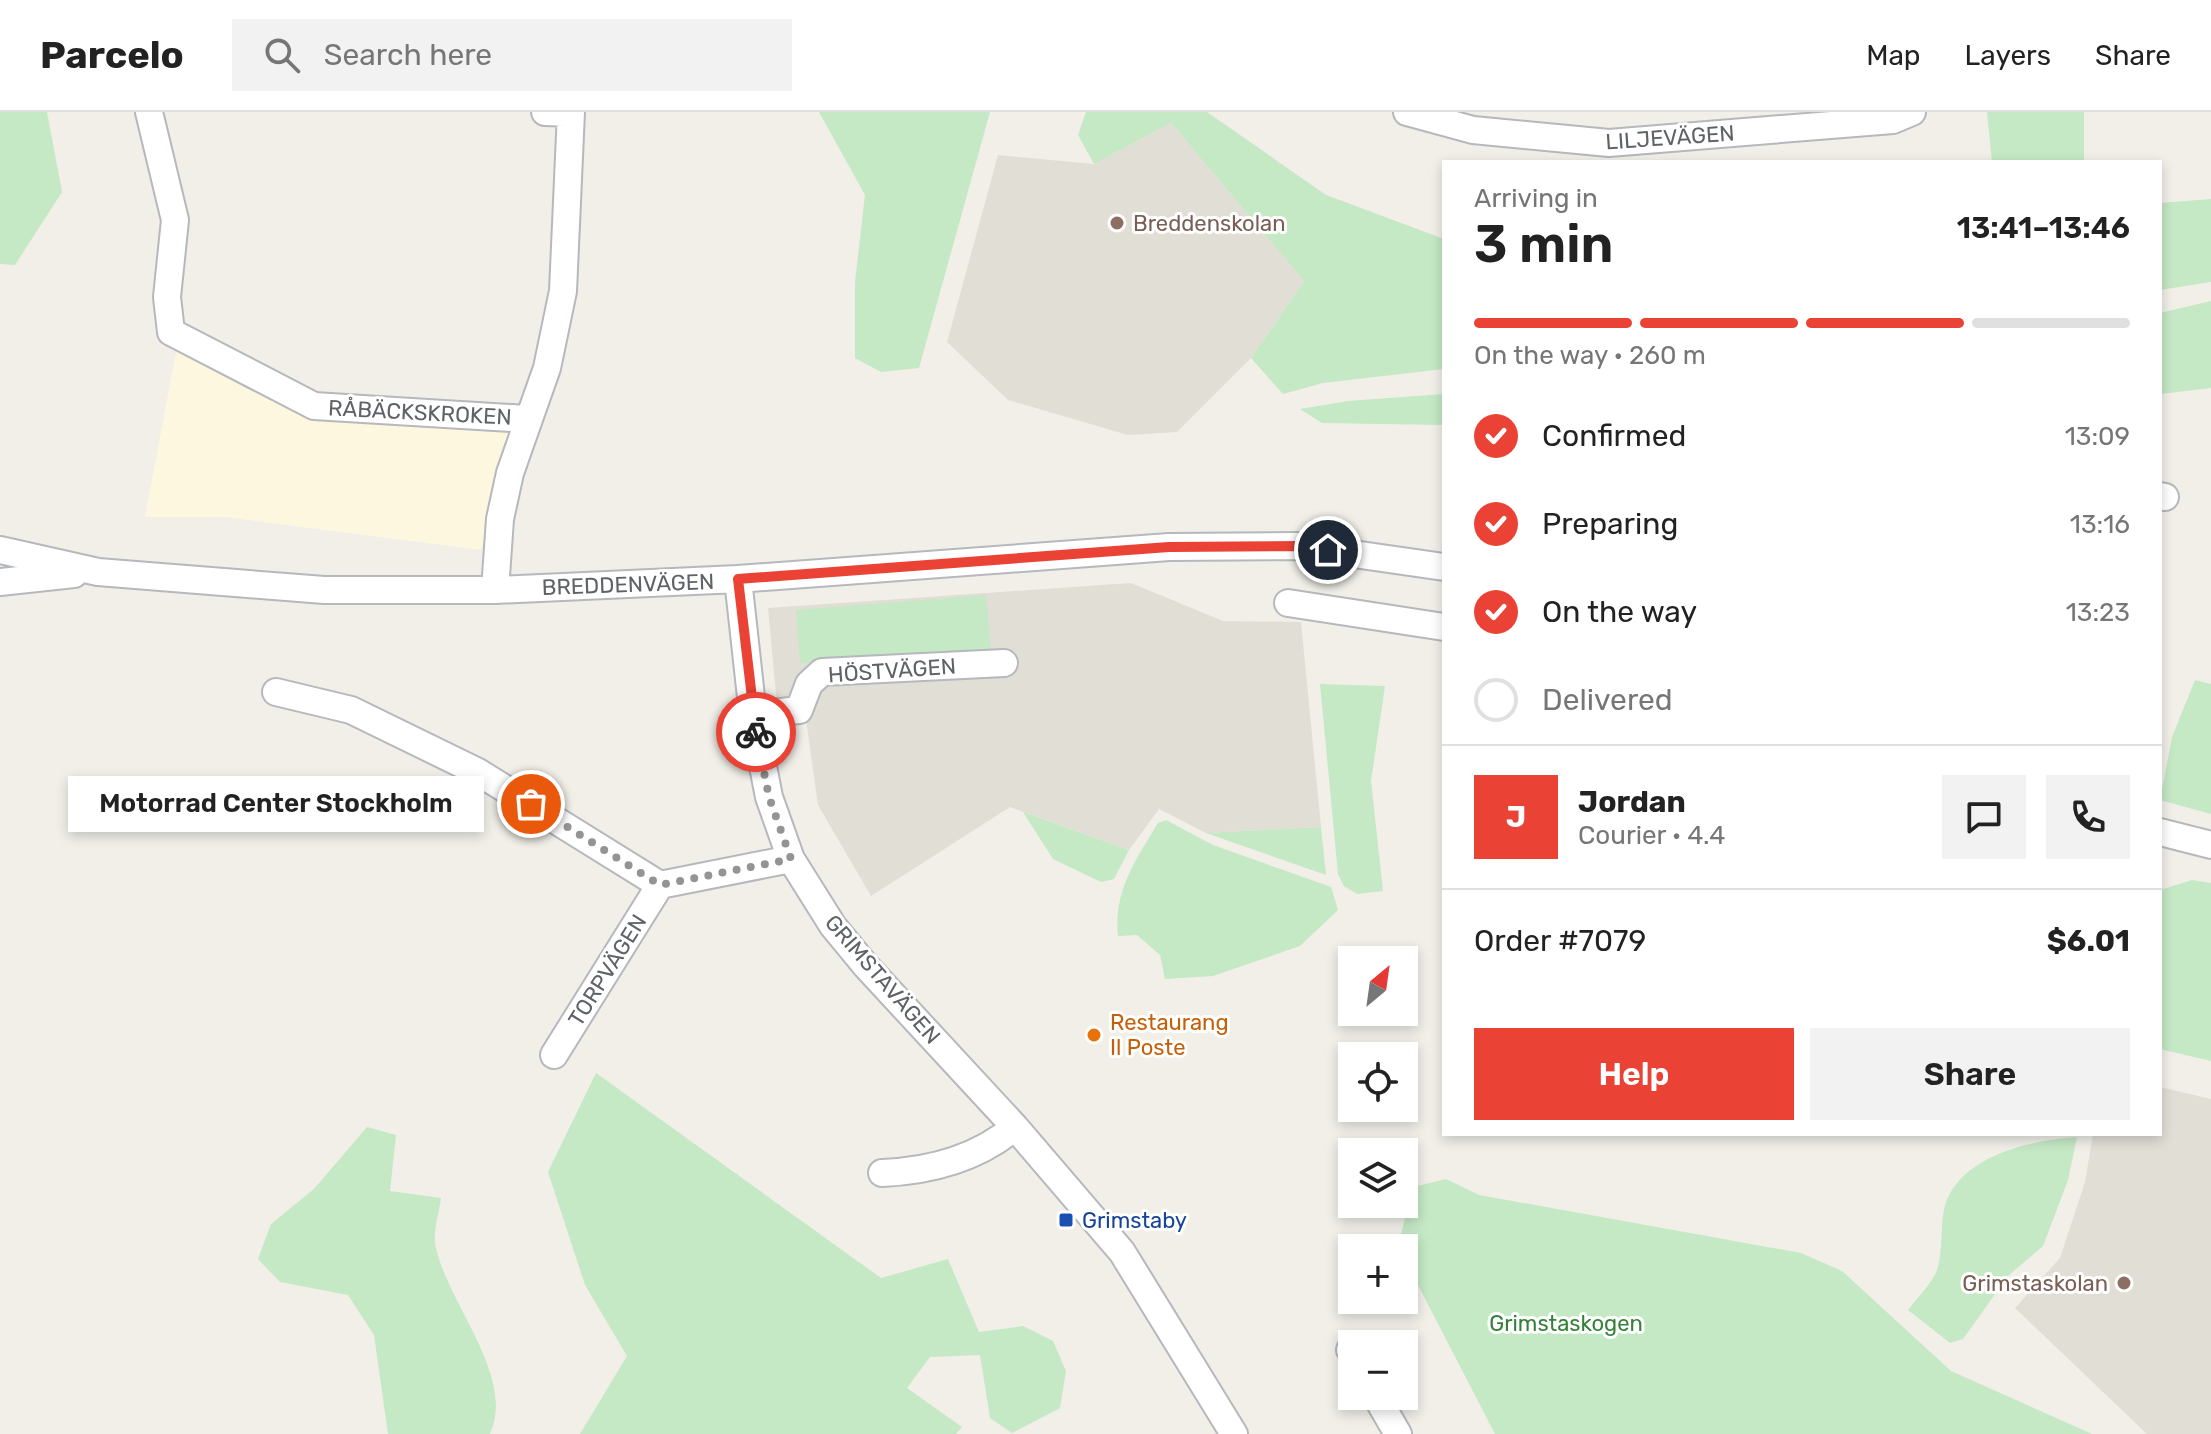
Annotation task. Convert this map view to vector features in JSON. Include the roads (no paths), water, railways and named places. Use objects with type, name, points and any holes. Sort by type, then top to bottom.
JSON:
[{"type":"street","name":"RÅBÄCKSKROKEN","points":[[149,112],[175,220],[167,297],[171,332],[314,406],[527,419]]},
{"type":"street","points":[[495,590],[500,519],[527,419],[547,368],[563,291],[562,112]]},
{"type":"street","name":"LILJEVÄGEN","points":[[1407,112],[1609,143],[1893,120],[1912,112]]},
{"type":"street","name":"BREDDENVÄGEN","points":[[0,550],[98,572],[324,590],[495,590],[738,579],[1169,547],[1298,546],[1442,567]]},
{"type":"street","name":"BREDDENVÄGEN","points":[[0,582],[98,572]]},
{"type":"street","name":"GRIMSTAVÄGEN","points":[[738,579],[753,715],[769,797],[791,859],[833,926],[866,966],[1015,1127],[1122,1252],[1234,1434]]},
{"type":"street","points":[[1288,603],[1442,627]]},
{"type":"street","name":"HÖSTVÄGEN","points":[[753,715],[799,710],[809,684],[822,672],[1004,663]]},
{"type":"street","points":[[276,692],[351,710],[478,772],[660,885],[791,859]]},
{"type":"street","points":[[2162,833],[2211,845]]},
{"type":"street","name":"TORPVÄGEN","points":[[554,1055],[660,885]]},
{"type":"street","points":[[882,1173],[920,1171],[993,1145],[1015,1127]]},
{"type":"street","points":[[1384,1410],[1398,1434]]},
{"type":"place","name":"Breddenskolan","points":[[1117,223]]},
{"type":"place","name":"Motorrad Center Stockholm","points":[[531,804]]},
{"type":"place","name":"Restaurang Il Poste","points":[[1094,1035]]},
{"type":"place","name":"Grimstaby","points":[[1066,1220]]},
{"type":"place","name":"Grimstaskolan","points":[[2124,1283]]},
{"type":"park label","name":"Grimstaskogen","points":[[1566,1323]]}]
